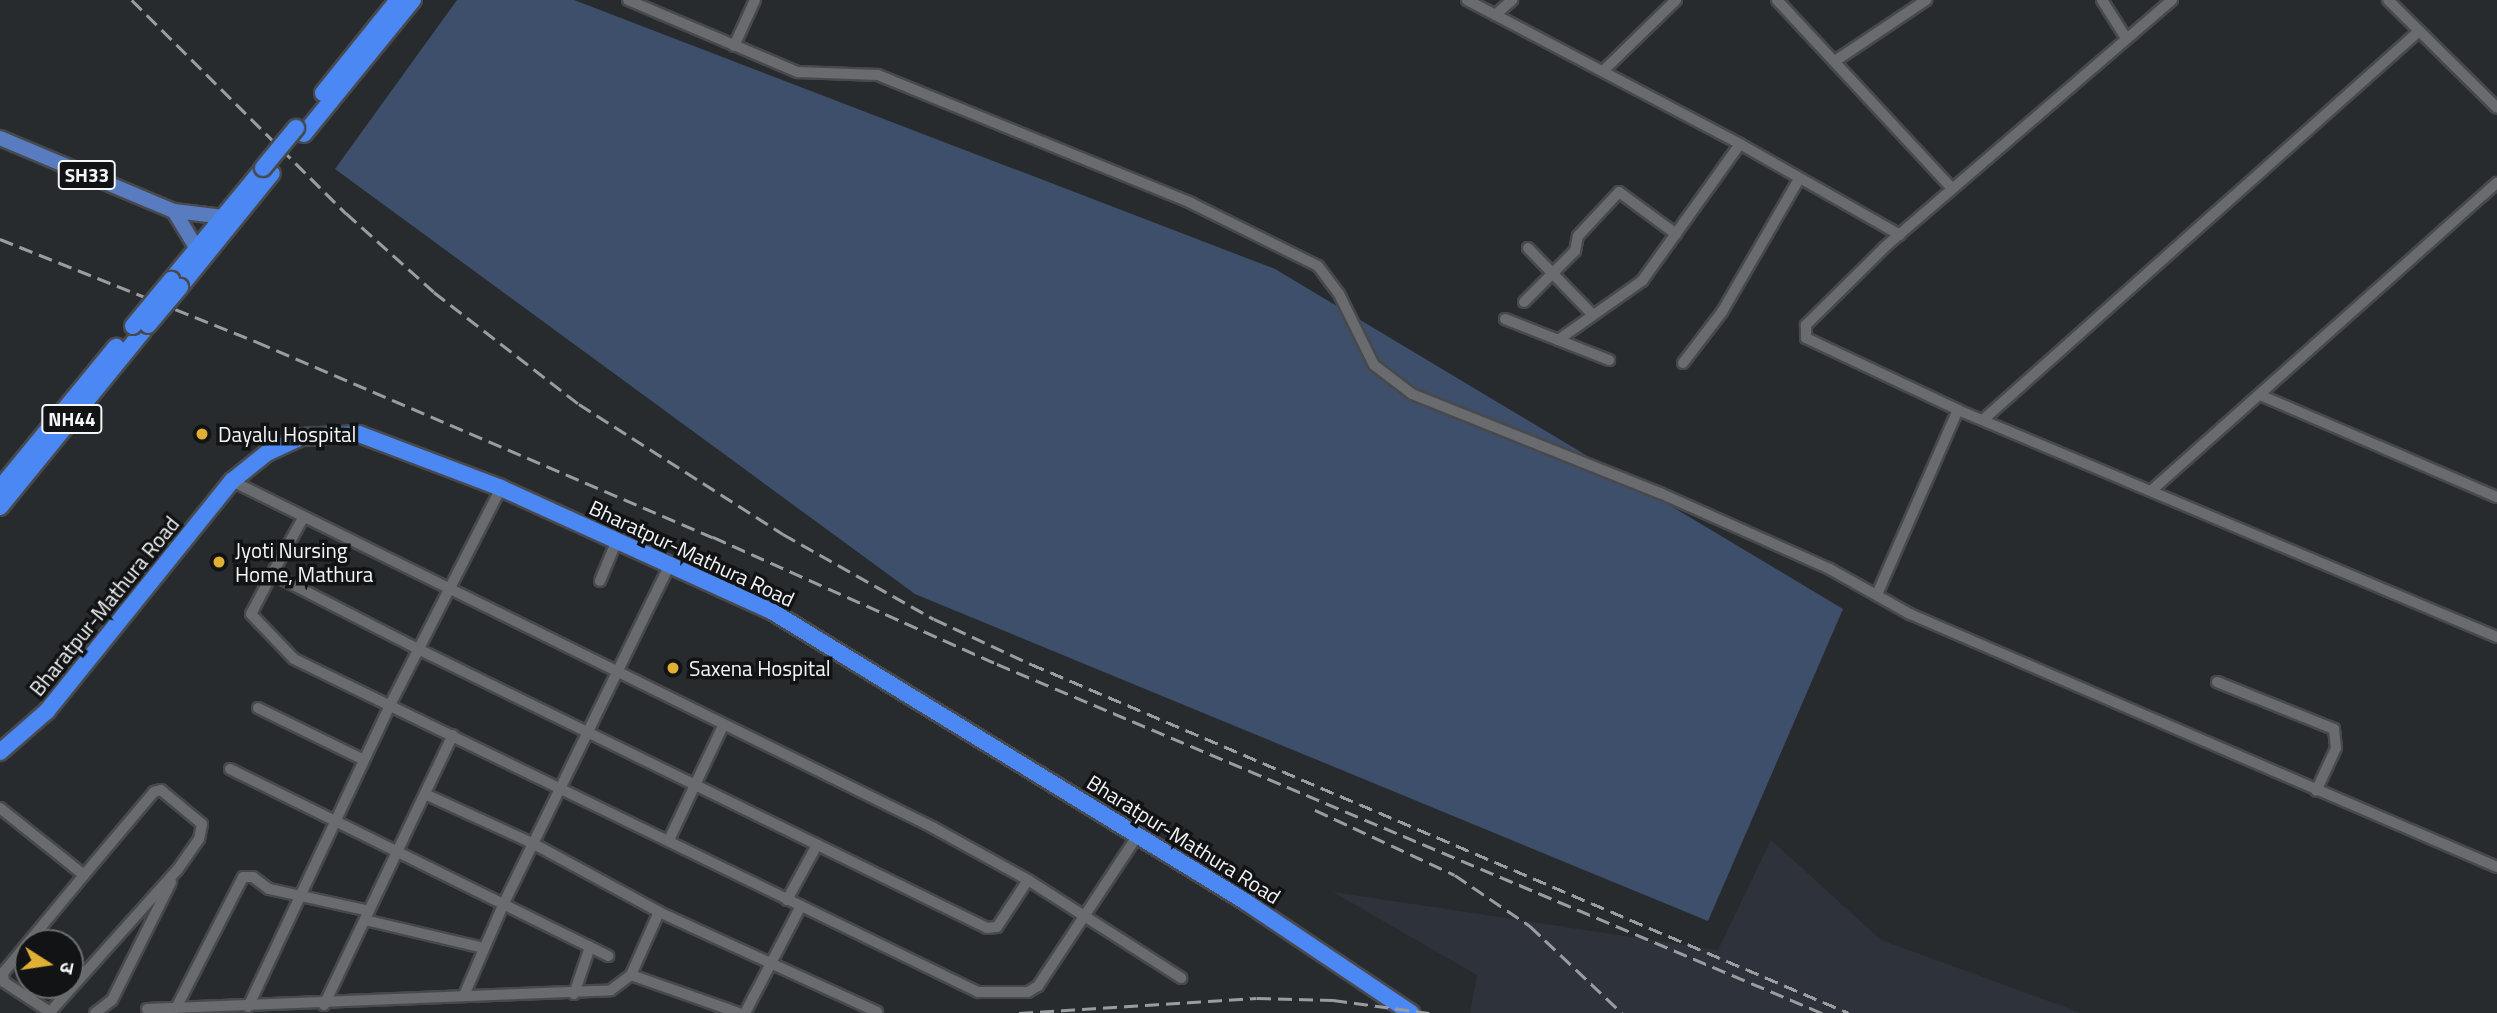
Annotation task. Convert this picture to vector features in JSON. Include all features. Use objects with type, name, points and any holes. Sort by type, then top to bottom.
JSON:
[{"type":"highway","name":"NH44","points":[[300,131],[398,0]]},
{"type":"highway","name":"NH44","points":[[0,488],[138,329],[300,131],[414,0]]},
{"type":"highway","name":"NH44","points":[[176,283],[197,249],[268,170]]},
{"type":"highway","name":"NH44","points":[[0,507],[138,329]]},
{"type":"highway","name":"Bharatpur-Mathura Road","points":[[0,752],[47,711],[232,481],[267,453],[301,437],[348,432],[501,488],[671,562],[773,611],[1302,938],[1411,1013]]},
{"type":"main road","name":"SH33","points":[[0,138],[174,211],[224,216]]},
{"type":"main road","points":[[174,211],[197,249]]},
{"type":"street","points":[[628,0],[798,72],[878,75],[1191,203],[1318,266],[1339,294],[1374,365],[1394,384],[1660,493],[1878,592],[1910,614],[2497,867]]},
{"type":"street","points":[[734,46],[755,0]]},
{"type":"street","points":[[1467,0],[1740,144],[1900,235]]},
{"type":"street","points":[[1495,15],[1511,0]]},
{"type":"street","points":[[1602,71],[1676,0]]},
{"type":"street","points":[[1777,0],[1951,187]]},
{"type":"street","points":[[1835,61],[1926,0]]},
{"type":"street","points":[[2102,0],[2126,38]]},
{"type":"street","points":[[2172,0],[1951,187],[1804,331],[1812,344],[1958,410],[2497,637]]},
{"type":"street","points":[[2388,0],[2497,108]]},
{"type":"street","points":[[1984,419],[2419,31]]},
{"type":"street","points":[[1558,340],[1592,314],[1632,291],[1740,144]]},
{"type":"street","points":[[1683,363],[1722,312],[1799,179]]},
{"type":"street","points":[[2152,490],[2497,184]]},
{"type":"street","points":[[1524,302],[1575,251],[1578,236],[1619,192],[1676,234]]},
{"type":"street","points":[[1528,248],[1592,314]]},
{"type":"street","points":[[1504,319],[1609,360]]},
{"type":"street","points":[[2260,395],[2497,497]]},
{"type":"street","points":[[1878,592],[1958,410]]},
{"type":"street","points":[[232,481],[932,827],[1028,880],[1181,978]]},
{"type":"street","points":[[248,1007],[390,705],[501,488]]},
{"type":"street","points":[[303,518],[251,608],[256,624],[294,659],[562,786],[787,900],[978,992],[993,994],[1034,991],[1138,835]]},
{"type":"street","points":[[600,580],[617,540]]},
{"type":"street","points":[[465,993],[503,905],[620,673],[671,562]]},
{"type":"street","points":[[271,574],[987,928],[997,927],[1028,880]]},
{"type":"street","points":[[2217,682],[2334,729],[2336,748],[2316,791]]},
{"type":"street","points":[[258,708],[364,760]]},
{"type":"street","points":[[669,840],[723,726]]},
{"type":"street","points":[[324,1005],[453,735]]},
{"type":"street","points":[[230,769],[396,854],[608,956]]},
{"type":"street","points":[[34,999],[53,1012],[177,870],[199,839],[202,824],[162,790],[154,792],[40,929]]},
{"type":"street","points":[[425,794],[534,844],[659,912],[877,1012]]},
{"type":"street","points":[[0,808],[84,875]]},
{"type":"street","points":[[787,900],[817,845]]},
{"type":"street","points":[[95,1013],[112,1000],[177,870]]},
{"type":"street","points":[[176,1008],[240,879],[253,877],[269,889],[483,948]]},
{"type":"street","points":[[745,1013],[801,906]]},
{"type":"street","points":[[147,1009],[324,1005],[465,993],[574,994],[617,989],[631,975],[659,912]]},
{"type":"street","points":[[574,994],[590,947]]},
{"type":"street","points":[[14,962],[2,978],[14,986]]},
{"type":"street","points":[[631,975],[739,1013]]},
{"type":"shaded area","points":[[457,0],[574,0],[1275,269],[1843,609],[1708,921],[915,594],[335,169]]},
{"type":"shaded area","points":[[1771,840],[1881,940],[2081,1013],[1470,1013],[1477,975],[1333,892],[1718,950]]},
{"type":"railway","points":[[132,0],[346,213],[434,292],[579,404],[783,534],[934,619],[1031,664],[1849,1013]]},
{"type":"railway","points":[[0,239],[257,342],[713,537],[997,664],[1822,1013]]},
{"type":"railway","points":[[1315,810],[1455,875],[1530,926],[1622,1013]]},
{"type":"railway","points":[[1019,1013],[1257,998],[1333,1000],[1429,1013]]},
{"type":"place","name":"Dayalu Hospital","points":[[202,434]]},
{"type":"place","name":"Jyoti Nursing Home, Mathura","points":[[219,562]]},
{"type":"place","name":"Saxena Hospital","points":[[673,668]]}]
